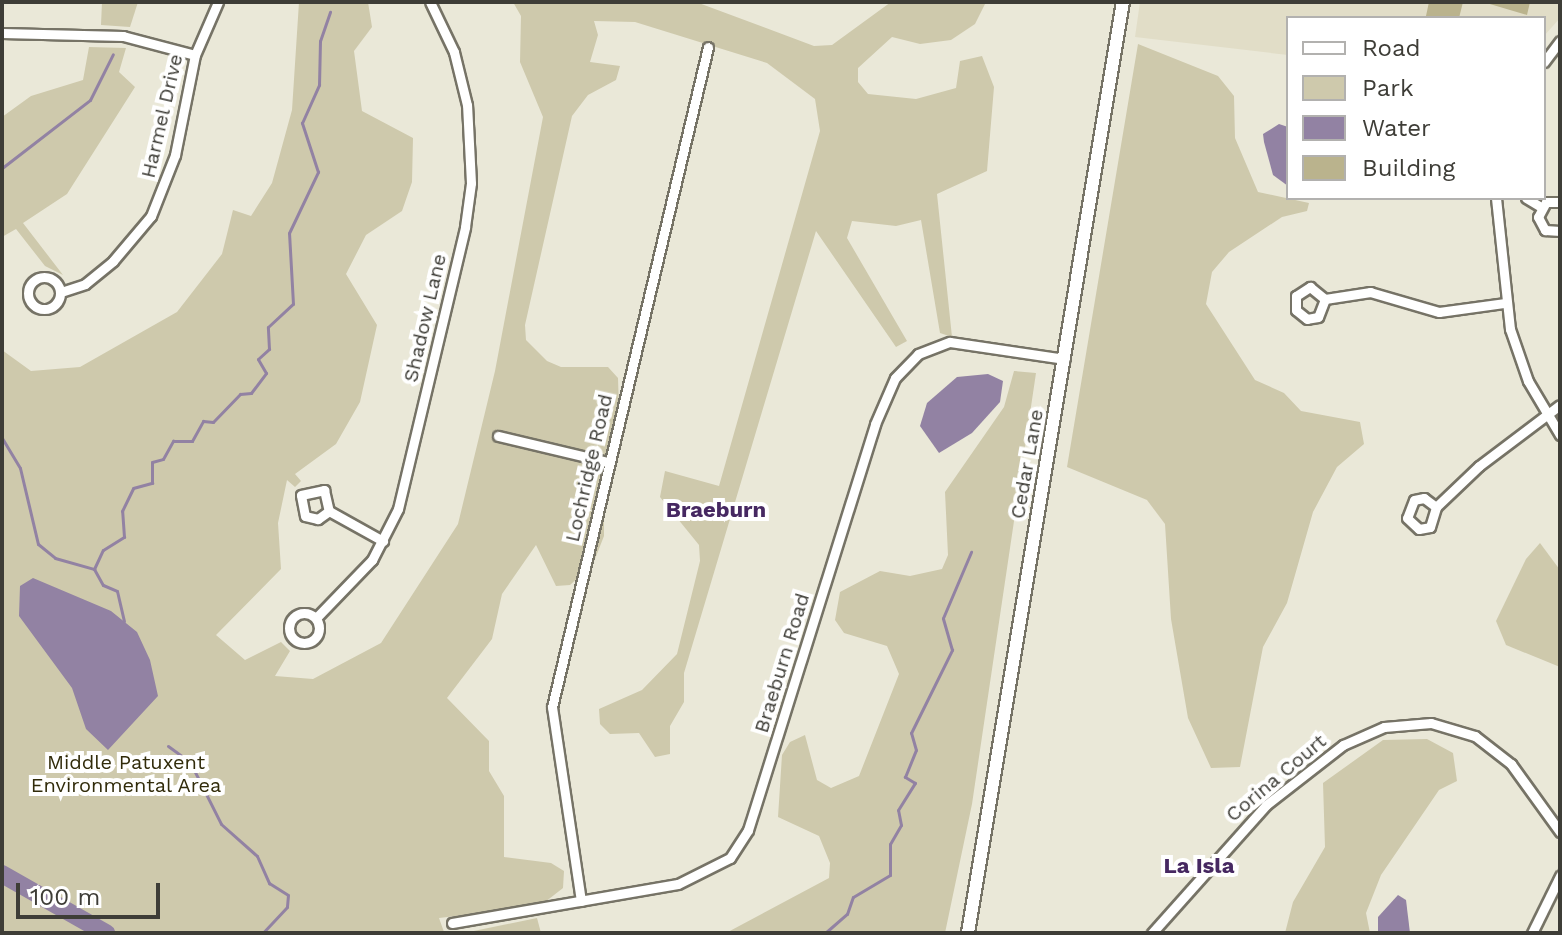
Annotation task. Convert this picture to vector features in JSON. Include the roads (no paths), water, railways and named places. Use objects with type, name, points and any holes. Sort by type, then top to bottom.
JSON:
[{"type":"main road","name":"Cedar Lane","points":[[968,933],[1123,2]]},
{"type":"street","name":"Harmel Drive","points":[[61,292],[85,284],[113,261],[151,216],[175,155],[195,55],[218,2]]},
{"type":"street","name":"Shadow Lane","points":[[316,618],[383,541],[403,493],[471,183],[463,79],[430,2]]},
{"type":"street","points":[[2,33],[123,36],[195,55]]},
{"type":"street","points":[[1546,59],[1560,41]]},
{"type":"street","name":"Lochridge Road","points":[[581,901],[552,707],[708,47]]},
{"type":"street","points":[[1496,200],[1505,303],[1521,365],[1546,415],[1560,435]]},
{"type":"street","points":[[1529,200],[1541,207],[1560,202]]},
{"type":"street","points":[[1541,207],[1541,226],[1560,231]]},
{"type":"street","points":[[1325,299],[1370,292],[1439,312],[1505,303]]},
{"type":"street","name":"Braeburn Road","points":[[452,923],[703,877],[744,840],[875,424],[902,368],[928,349],[963,341],[1065,359]]},
{"type":"street","points":[[1436,507],[1560,405]]},
{"type":"street","points":[[498,436],[608,462]]},
{"type":"street","points":[[329,511],[383,541]]},
{"type":"street","name":"Corina Court","points":[[1152,933],[1266,805],[1343,745],[1384,727],[1431,723],[1475,736],[1511,764],[1560,832]]},
{"type":"street","points":[[1532,933],[1560,876]]},
{"type":"water","points":[[1279,124],[1286,126],[1286,185],[1273,175],[1263,134]]},
{"type":"water","points":[[988,374],[1003,381],[1000,402],[972,433],[939,453],[920,426],[927,403],[957,377]]},
{"type":"water","points":[[33,578],[111,611],[137,632],[150,660],[158,696],[108,750],[86,729],[72,688],[19,616],[20,586]]},
{"type":"water","points":[[1398,895],[1406,900],[1410,933],[1378,933],[1378,917]]},
{"type":"waterway","points":[[94,569],[103,550],[124,537],[122,511],[133,488],[152,483],[152,462],[163,459],[173,441],[192,441],[203,421],[213,422],[240,394],[251,393],[266,373],[258,359],[269,349],[268,327],[293,304],[289,233],[318,172],[302,123],[319,85],[320,41],[330,12]]},
{"type":"waterway","points":[[2,168],[90,100],[113,54]]},
{"type":"waterway","points":[[2,438],[20,468],[38,544],[55,558],[94,569],[103,585],[117,591],[124,621]]},
{"type":"waterway","points":[[825,933],[847,914],[853,897],[890,875],[890,844],[901,825],[898,810],[915,783],[905,777],[916,750],[911,733],[952,650],[943,618],[971,552]]},
{"type":"waterway","points":[[168,746],[190,762],[221,824],[257,856],[269,883],[288,895],[287,907],[263,933]]},
{"type":"waterway","points":[[2,874],[106,933]]},
{"type":"district","name":"Braeburn","points":[[716,510]]},
{"type":"district","name":"La Isla","points":[[1199,866]]},
{"type":"park label","name":"Middle Patuxent Environmental Area","points":[[126,774]]}]
